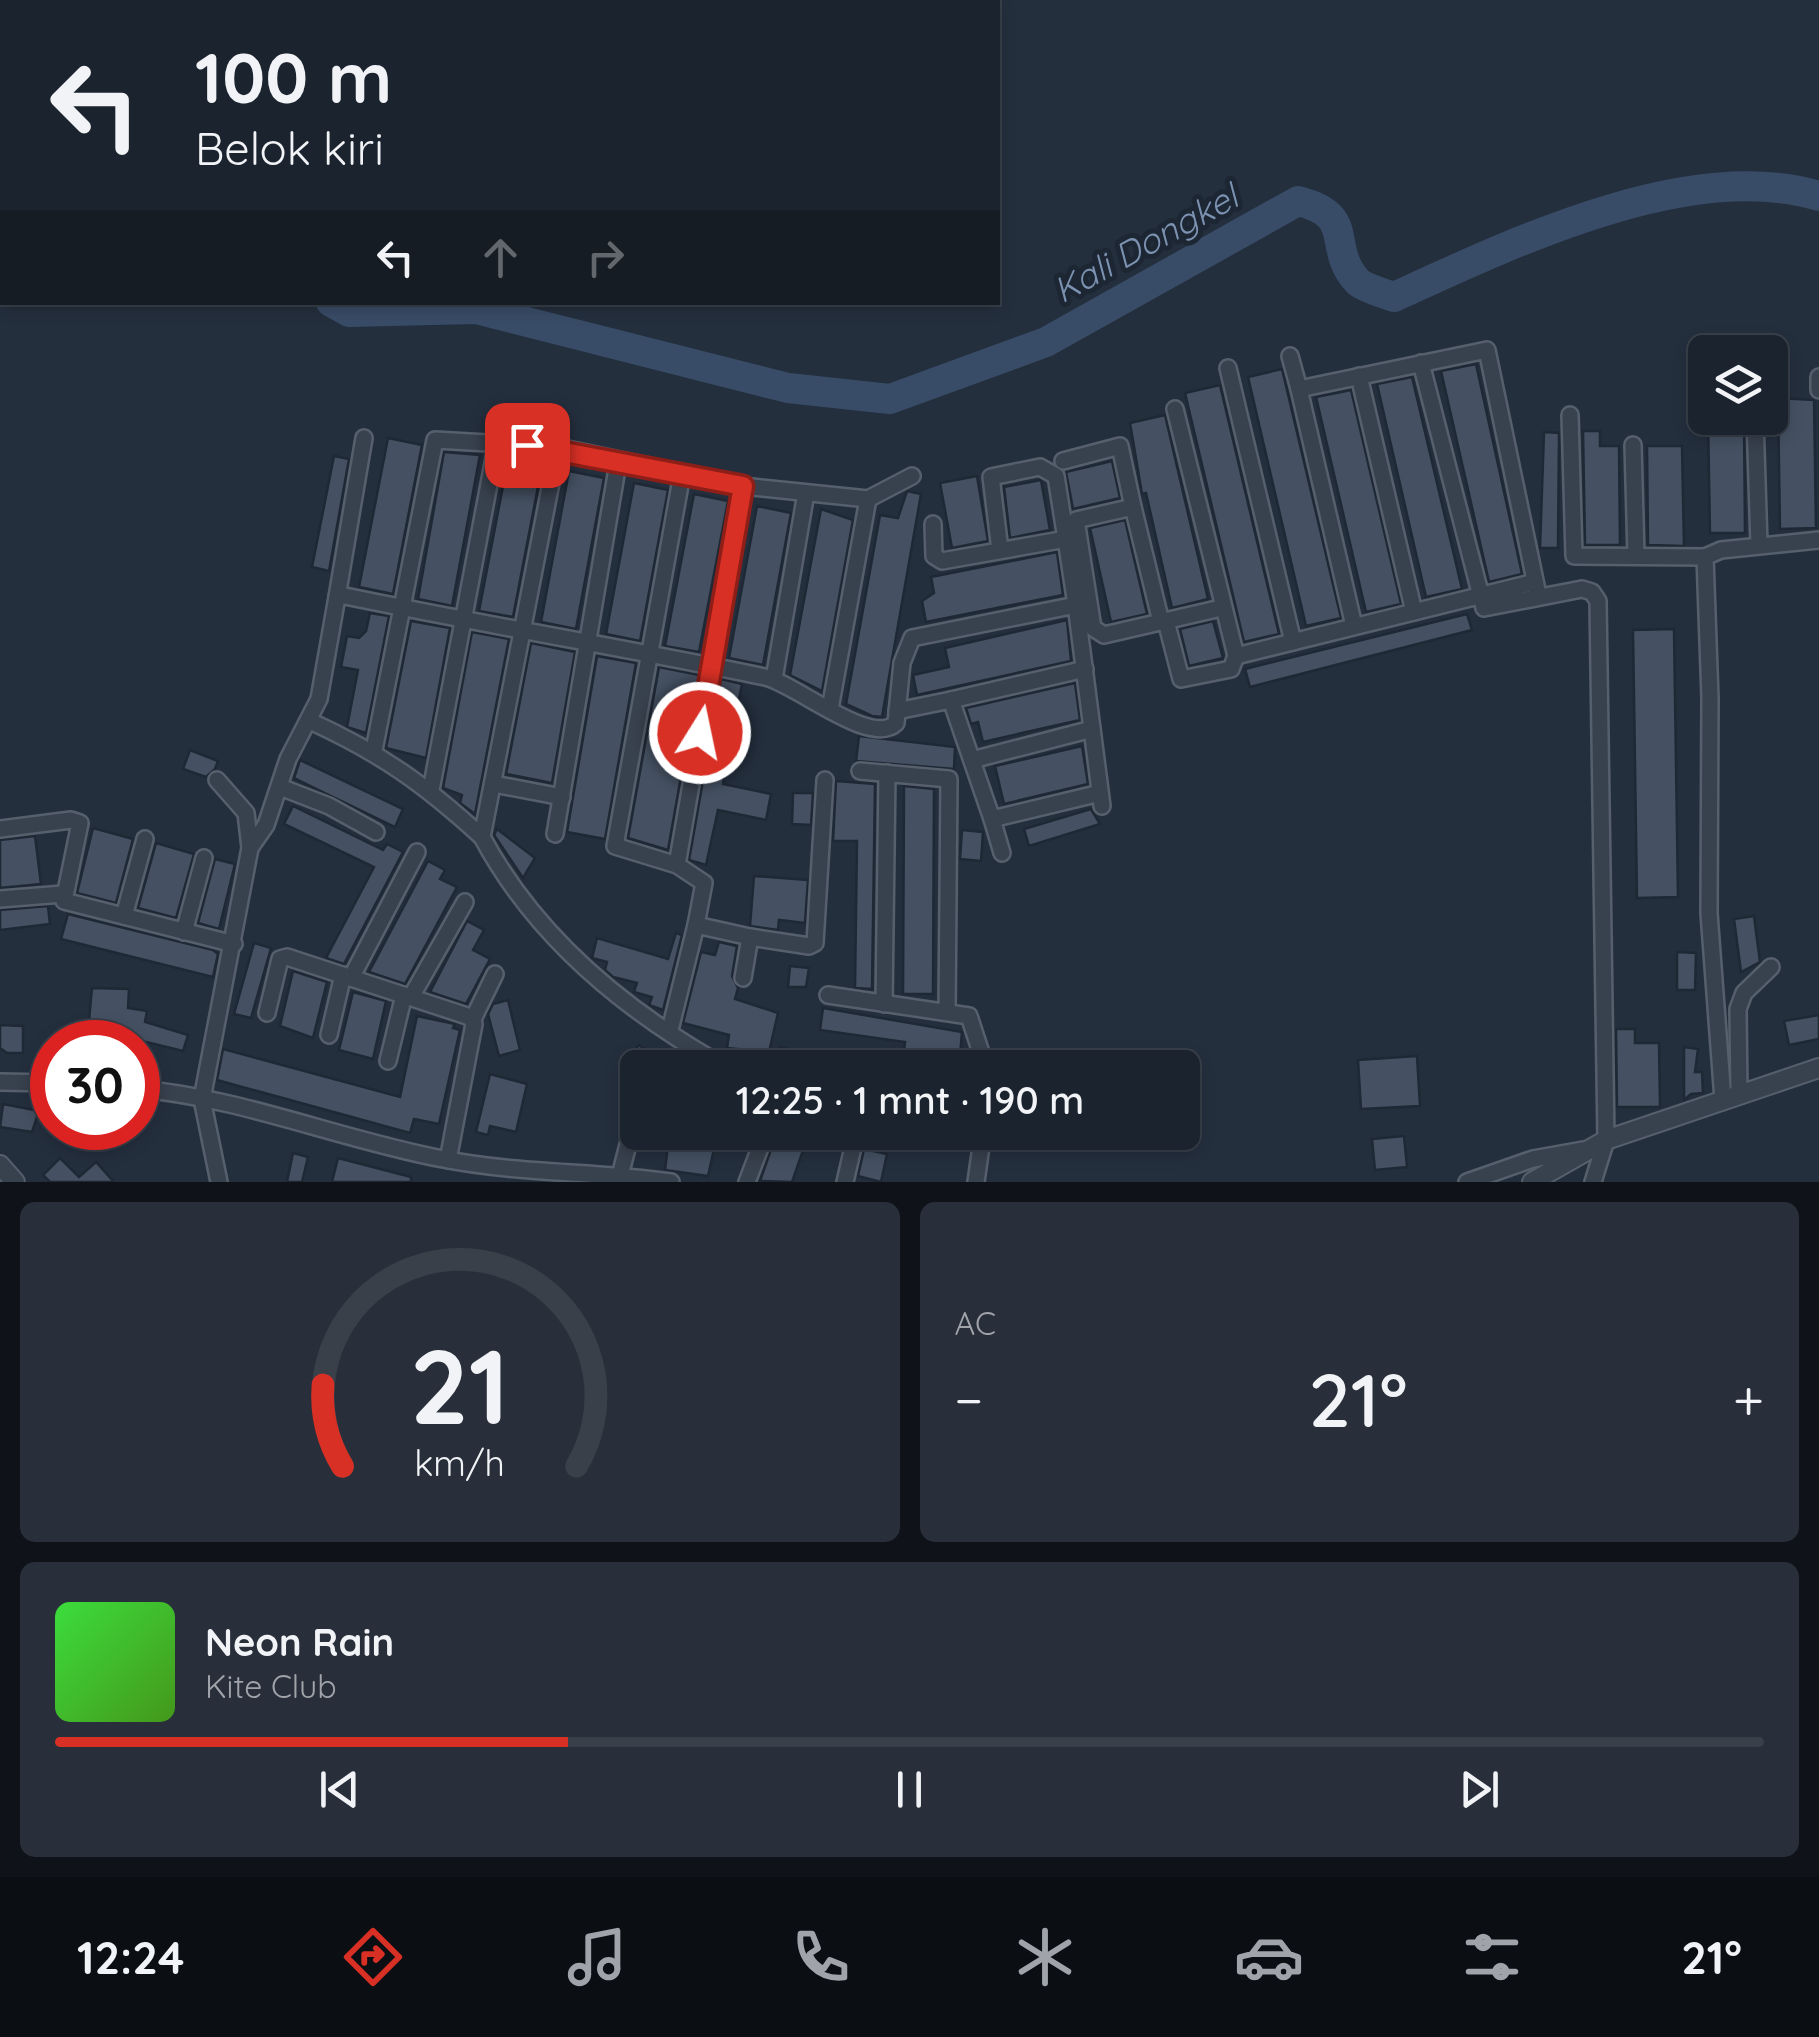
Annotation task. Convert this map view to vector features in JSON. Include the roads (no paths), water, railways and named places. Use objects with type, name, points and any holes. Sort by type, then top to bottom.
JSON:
[{"type":"street","points":[[1300,389],[1488,352],[1538,598]]},
{"type":"street","points":[[1290,356],[1354,626]]},
{"type":"street","points":[[1421,363],[1486,610],[1582,589],[1592,592],[1598,601],[1606,1140],[1593,1182]]},
{"type":"street","points":[[1228,368],[1293,642]]},
{"type":"street","points":[[1359,376],[1414,612]]},
{"type":"street","points":[[1818,377],[1819,390]]},
{"type":"street","points":[[1063,461],[1120,446],[1181,679],[1231,669],[1236,656],[1175,409]]},
{"type":"street","points":[[1570,415],[1574,556],[1705,557],[1759,545],[1819,540]]},
{"type":"street","points":[[1756,435],[1759,545]]},
{"type":"street","points":[[250,848],[266,825],[300,732],[310,722],[319,699],[364,438]]},
{"type":"street","points":[[374,750],[431,444],[452,438],[558,448],[743,486],[868,499],[912,476]]},
{"type":"street","points":[[431,790],[497,442]]},
{"type":"street","points":[[1633,445],[1636,556]]},
{"type":"street","points":[[482,837],[558,448]]},
{"type":"street","points":[[555,834],[618,463]]},
{"type":"street","points":[[992,819],[1101,799],[1056,476],[1040,467],[991,477],[1000,550]]},
{"type":"street","points":[[670,1030],[704,884],[677,865],[615,846],[682,474]]},
{"type":"street","points":[[677,865],[743,486]]},
{"type":"street","points":[[774,680],[806,493]]},
{"type":"street","points":[[830,709],[868,499]]},
{"type":"street","points":[[1133,507],[1076,520],[1093,628],[1104,636],[1222,608]]},
{"type":"street","points":[[933,524],[934,556],[942,562],[1066,538]]},
{"type":"street","points":[[1705,557],[1710,913],[1731,1097]]},
{"type":"street","points":[[1236,656],[1535,582]]},
{"type":"street","points":[[337,597],[774,680],[848,722],[878,729],[890,728],[897,711],[902,663],[912,638],[1076,605]]},
{"type":"street","points":[[897,711],[1085,669]]},
{"type":"street","points":[[951,700],[1002,853]]},
{"type":"street","points":[[310,722],[374,750],[431,790],[482,837],[533,913],[566,950],[618,997],[700,1050]]},
{"type":"street","points":[[972,760],[1092,729]]},
{"type":"street","points":[[860,772],[944,776],[951,784],[947,1012]]},
{"type":"street","points":[[884,1004],[888,773]]},
{"type":"street","points":[[217,780],[246,813],[250,848],[202,1098],[219,1182]]},
{"type":"street","points":[[696,926],[809,946],[816,943],[825,780]]},
{"type":"street","points":[[494,784],[562,797]]},
{"type":"street","points":[[280,787],[329,806],[376,832]]},
{"type":"street","points":[[0,829],[72,820],[80,823],[64,900],[234,944]]},
{"type":"street","points":[[124,916],[145,838]]},
{"type":"street","points":[[329,1035],[347,977],[417,852]]},
{"type":"street","points":[[184,932],[204,858]]},
{"type":"street","points":[[0,899],[64,894]]},
{"type":"street","points":[[388,1061],[407,996],[465,902]]},
{"type":"street","points":[[744,978],[750,937]]},
{"type":"street","points":[[267,1013],[282,957],[473,1019]]},
{"type":"street","points":[[1731,1097],[1738,1009],[1744,992],[1772,967]]},
{"type":"street","points":[[448,1160],[473,1019],[494,974]]},
{"type":"street","points":[[828,995],[969,1016],[981,1050]]},
{"type":"street","points":[[1532,1182],[1606,1140],[1819,1068]]},
{"type":"street","points":[[0,1082],[30,1083]]},
{"type":"street","points":[[160,1093],[202,1098],[357,1142],[520,1177],[620,1176],[671,1182]]},
{"type":"street","points":[[620,1176],[627,1150]]},
{"type":"street","points":[[747,1182],[759,1150]]},
{"type":"street","points":[[845,1182],[852,1150]]},
{"type":"street","points":[[976,1182],[980,1150]]},
{"type":"street","points":[[1467,1182],[1533,1158],[1583,1150]]},
{"type":"street","points":[[0,1164],[14,1182]]},
{"type":"waterway","name":"Kali Dongkel","points":[[336,305],[349,312],[476,309],[788,388],[890,399],[1046,342],[1298,201],[1317,207],[1335,224],[1343,257],[1358,282],[1394,297],[1546,231],[1659,197],[1715,188],[1769,187],[1819,196]]}]
